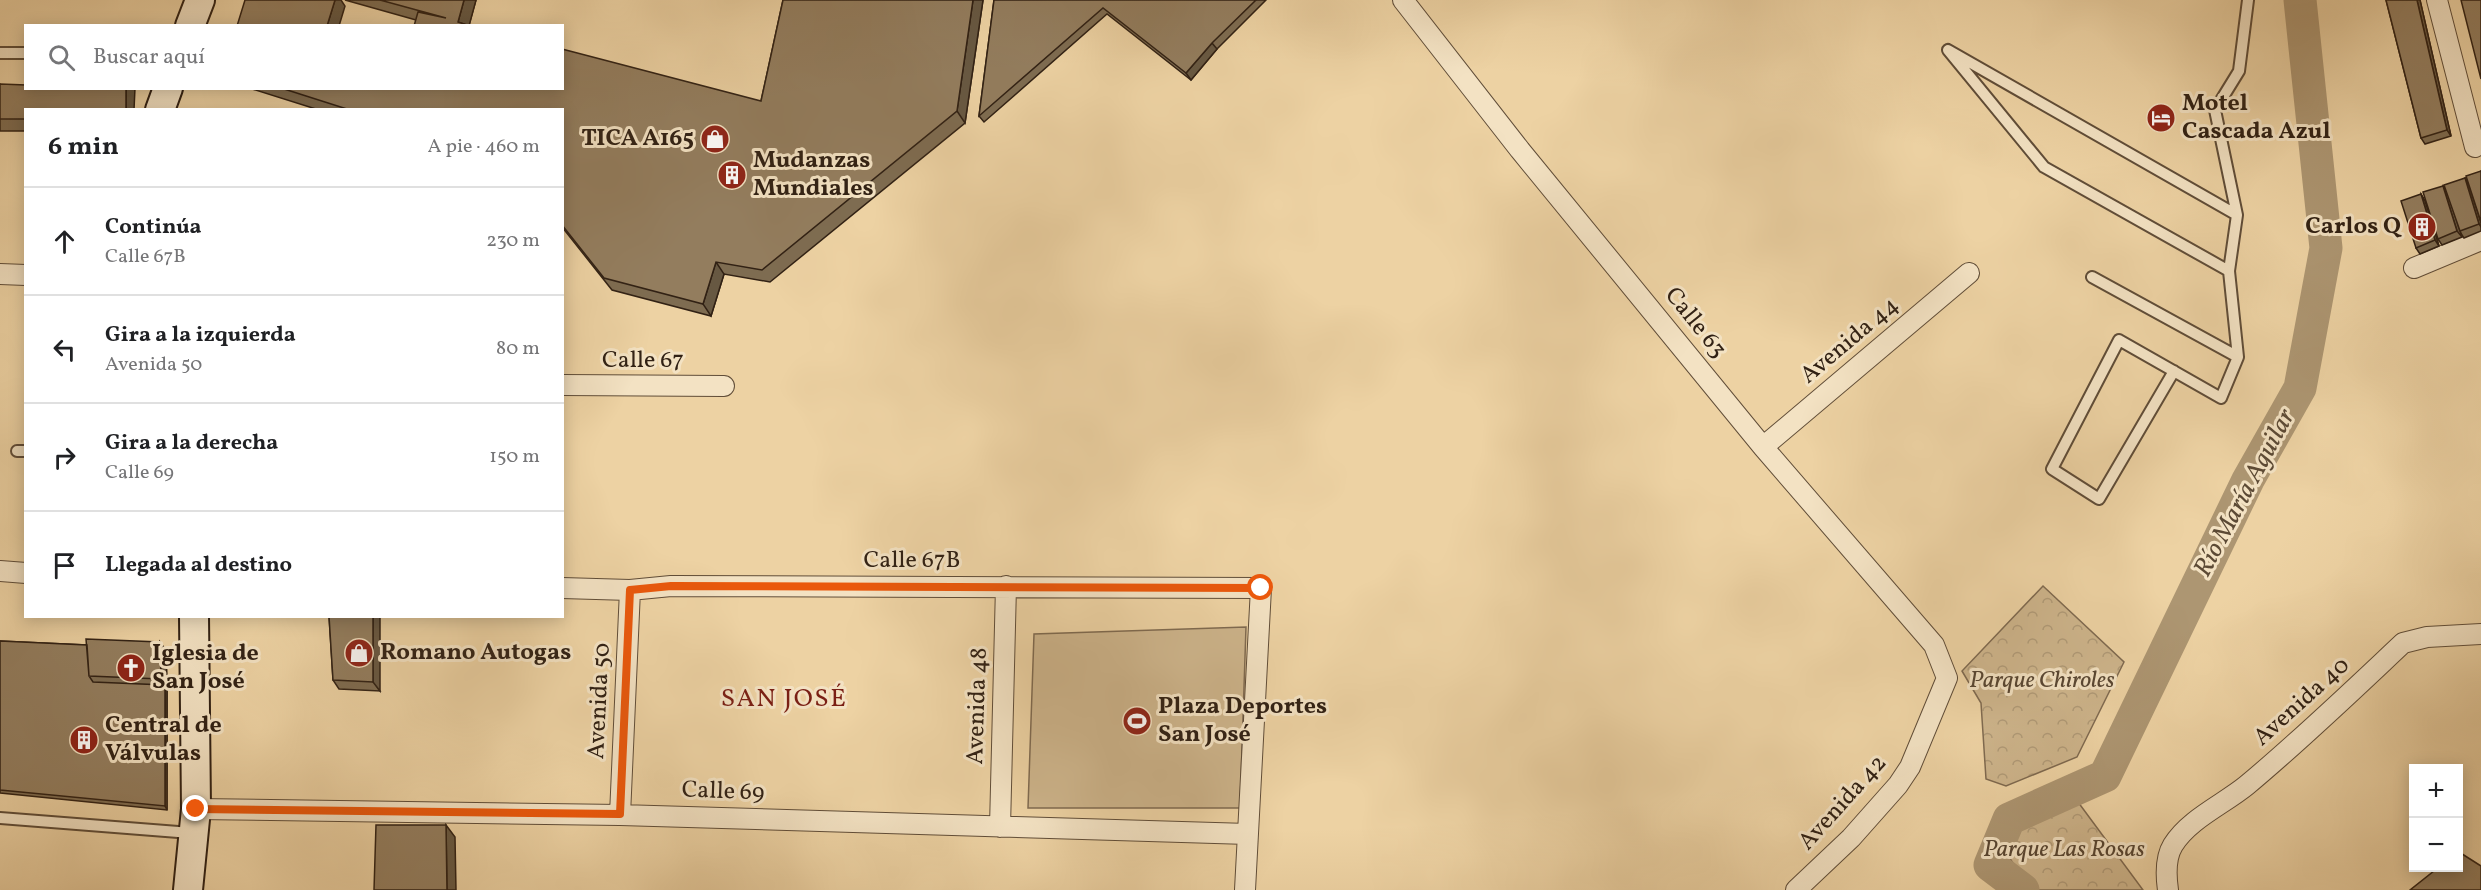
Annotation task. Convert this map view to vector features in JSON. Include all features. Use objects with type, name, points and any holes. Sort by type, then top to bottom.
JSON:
[{"type":"street","points":[[191,24],[200,0]]},
{"type":"street","name":"Calle 63","points":[[1403,0],[1520,150],[1763,447],[1934,645],[1947,678]]},
{"type":"street","points":[[2437,0],[2475,147]]},
{"type":"street","points":[[161,108],[167,90]]},
{"type":"street","points":[[2414,268],[2481,240]]},
{"type":"street","name":"Avenida 44","points":[[1763,447],[1969,273]]},
{"type":"street","points":[[0,274],[24,275]]},
{"type":"street","name":"Calle 67","points":[[564,385],[724,386]]},
{"type":"street","points":[[0,571],[24,573]]},
{"type":"street","name":"Calle 67B","points":[[564,588],[630,590],[671,586],[1261,588],[1248,834]]},
{"type":"street","name":"Avenida 48","points":[[1000,827],[1006,586]]},
{"type":"street","name":"Avenida 50","points":[[620,814],[630,590]]},
{"type":"street","points":[[189,890],[195,821],[194,618]]},
{"type":"street","name":"Avenida 40","points":[[2168,890],[2166,872],[2172,846],[2193,824],[2244,787],[2281,756],[2403,643],[2427,636],[2481,634]]},
{"type":"street","name":"Avenida 42","points":[[1796,890],[1851,838],[1898,785],[1910,767],[1947,678]]},
{"type":"street","name":"Calle 69","points":[[195,821],[620,814],[1248,834]]},
{"type":"street","points":[[1245,890],[1248,834]]},
{"type":"lane","points":[[2174,371],[2099,499],[2052,469],[2119,340],[2174,371],[2221,398],[2238,357],[2229,271],[2237,215],[2215,110],[2239,70],[2248,0]]},
{"type":"lane","points":[[2229,271],[2044,167],[1948,50],[2237,215]]},
{"type":"lane","points":[[0,53],[24,52]]},
{"type":"lane","points":[[2092,277],[2238,357]]},
{"type":"lane","points":[[0,818],[195,821]]},
{"type":"green space","name":"Parque Chiroles","points":[[2043,586],[2124,662],[2077,757],[2006,786],[1986,779],[1981,703],[1962,671]]},
{"type":"green space","name":"Plaza Deportes San José","points":[[1246,627],[1240,808],[1028,808],[1034,634]]},
{"type":"green space","name":"Parque Las Rosas","points":[[2078,802],[2143,890],[2039,890],[2023,879],[2009,857],[2014,829]]},
{"type":"building","points":[[245,0],[335,0],[328,24],[238,24]]},
{"type":"building","points":[[380,0],[464,0],[458,22],[464,24],[415,24],[418,12],[446,18]]},
{"type":"building","name":"Mudanzas Mundiales","points":[[783,0],[973,0],[957,111],[762,270],[716,262],[703,304],[604,278],[564,228],[564,108],[344,108],[287,90],[564,90],[564,50],[761,101]]},
{"type":"building","points":[[994,0],[1256,0],[1212,43],[1186,73],[1103,8],[979,116]]},
{"type":"building","points":[[2386,0],[2417,0],[2447,130],[2421,138]]},
{"type":"building","points":[[2461,0],[2481,0],[2481,79]]},
{"type":"building","points":[[0,84],[24,85],[24,90],[126,90],[126,108],[24,108],[24,119],[0,119]]},
{"type":"building","points":[[2481,171],[2481,222],[2466,176]]},
{"type":"building","points":[[2465,178],[2479,224],[2460,231],[2444,185]]},
{"type":"building","points":[[2443,186],[2457,231],[2438,239],[2423,192]]},
{"type":"building","name":"Carlos Q","points":[[2421,194],[2435,240],[2416,248],[2401,201]]},
{"type":"building","name":"Romano Autogas","points":[[329,618],[373,618],[373,682],[333,680]]},
{"type":"building","name":"Iglesia de San José","points":[[86,639],[160,642],[161,679],[89,676]]},
{"type":"building","name":"Central de Válvulas","points":[[0,641],[87,645],[89,676],[93,682],[165,685],[165,806],[0,790]]},
{"type":"building","points":[[376,825],[446,825],[447,890],[374,890]]},
{"type":"building","points":[[2463,855],[2481,866],[2481,890],[2410,890],[2433,872],[2463,872]]},
{"type":"waterway","name":"Río María Aguilar","points":[[2023,890],[1990,865],[2009,819],[2105,776],[2248,480],[2300,388],[2326,248],[2300,0]]},
{"type":"place","name":"Motel Cascada Azul","points":[[2161,118]]},
{"type":"place","name":"TICA A165","points":[[715,139]]},
{"type":"place","name":"Mudanzas Mundiales","points":[[732,175]]},
{"type":"place","name":"Carlos Q","points":[[2422,227]]},
{"type":"place","name":"Romano Autogas","points":[[359,653]]},
{"type":"place","name":"Iglesia de San José","points":[[131,668]]},
{"type":"place","name":"Plaza Deportes San José","points":[[1137,721]]},
{"type":"place","name":"Central de Válvulas","points":[[84,740]]},
{"type":"district","name":"SAN JOSÉ","points":[[784,699]]},
{"type":"route","points":[[196,809],[620,814],[630,590],[671,586],[1261,588]]}]
